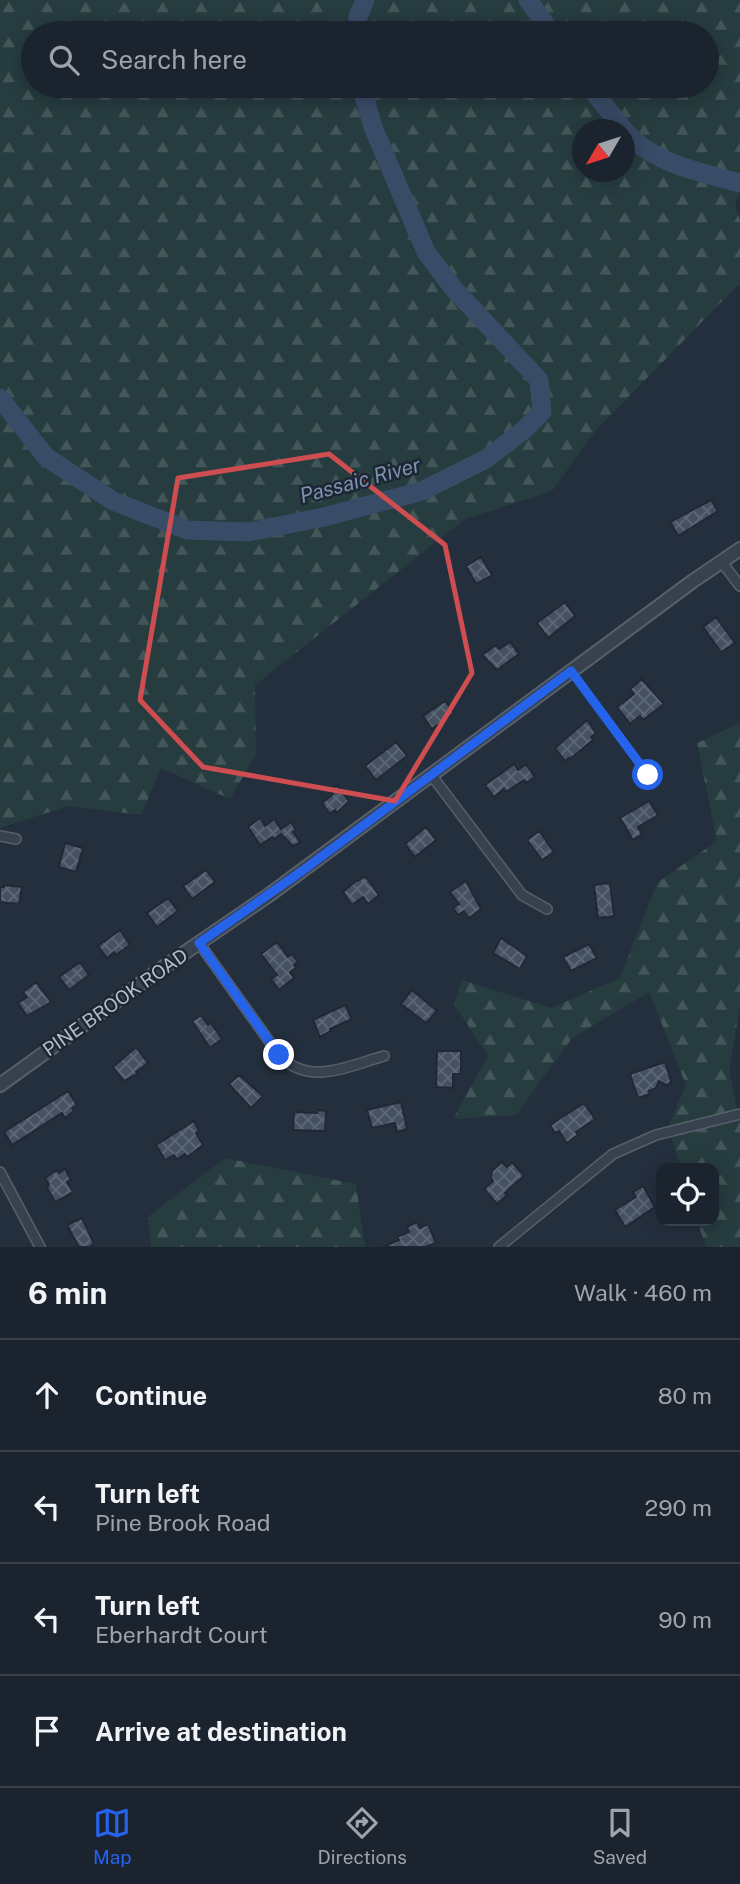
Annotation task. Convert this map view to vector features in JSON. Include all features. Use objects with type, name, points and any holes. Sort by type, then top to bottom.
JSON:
[{"type":"street","name":"PINE BROOK ROAD","points":[[0,1085],[269,895],[740,549]]},
{"type":"street","points":[[721,561],[740,586]]},
{"type":"street","points":[[432,776],[522,895],[547,909]]},
{"type":"street","points":[[0,836],[16,839]]},
{"type":"street","points":[[199,943],[279,1055],[290,1065],[310,1073],[324,1073],[384,1056]]},
{"type":"street","points":[[499,1247],[613,1154],[656,1135],[740,1114]]},
{"type":"street","points":[[0,1172],[40,1247]]},
{"type":"lane","points":[[571,671],[648,775]]},
{"type":"highlighted area","points":[[329,454],[445,545],[472,673],[395,801],[203,767],[140,700],[178,478]]},
{"type":"green space","points":[[0,0],[740,0],[740,190],[735,204],[740,220],[740,283],[595,431],[552,491],[465,519],[255,685],[256,754],[230,799],[161,768],[141,815],[68,806],[0,828]]},
{"type":"green space","points":[[740,723],[740,1005],[729,1071],[740,1113],[740,1247],[706,1247],[699,1226],[719,1226],[719,1163],[679,1163],[668,1127],[686,1085],[649,992],[572,1038],[516,1115],[453,1119],[488,1056],[454,1004],[462,980],[551,1008],[620,978],[657,883],[717,841],[697,743]]},
{"type":"green space","points":[[225,1158],[356,1184],[365,1247],[151,1247],[148,1217]]},
{"type":"building","points":[[711,500],[718,511],[678,536],[670,522]]},
{"type":"building","points":[[481,557],[492,575],[476,584],[466,566]]},
{"type":"building","points":[[565,602],[575,616],[548,638],[537,623]]},
{"type":"building","points":[[716,617],[735,643],[721,652],[703,627]]},
{"type":"building","points":[[510,642],[519,654],[497,670],[482,655],[496,645],[499,649]]},
{"type":"building","points":[[642,679],[664,704],[643,720],[640,716],[630,724],[617,707],[634,694],[630,689]]},
{"type":"building","points":[[445,701],[454,713],[432,729],[423,716]]},
{"type":"building","points":[[587,720],[596,733],[591,737],[593,740],[565,761],[555,748]]},
{"type":"building","points":[[396,742],[407,756],[376,780],[365,766]]},
{"type":"building","points":[[514,764],[518,770],[526,764],[535,777],[526,783],[524,780],[506,792],[504,789],[494,797],[485,785]]},
{"type":"building","points":[[337,785],[349,801],[337,813],[335,810],[330,814],[322,803],[333,794],[330,790]]},
{"type":"building","points":[[649,801],[658,815],[638,827],[642,834],[633,840],[620,818]]},
{"type":"building","points":[[260,818],[265,826],[274,819],[281,829],[291,822],[296,830],[293,832],[300,842],[293,846],[281,834],[260,845],[248,827]]},
{"type":"building","points":[[426,827],[436,840],[415,857],[405,844]]},
{"type":"building","points":[[539,831],[554,852],[542,860],[527,840]]},
{"type":"building","points":[[65,843],[83,848],[76,872],[59,867]]},
{"type":"building","points":[[206,870],[215,882],[192,899],[183,886]]},
{"type":"building","points":[[365,876],[379,895],[368,904],[363,897],[352,905],[343,892]]},
{"type":"building","points":[[466,881],[481,909],[469,918],[464,911],[458,915],[453,908],[459,904],[450,892]]},
{"type":"building","points":[[610,883],[614,916],[598,918],[594,885]]},
{"type":"building","points":[[0,887],[22,887],[19,904],[0,902]]},
{"type":"building","points":[[168,898],[178,911],[157,927],[147,913]]},
{"type":"building","points":[[120,930],[130,945],[107,958],[98,946]]},
{"type":"building","points":[[501,938],[527,956],[520,969],[493,953]]},
{"type":"building","points":[[277,942],[288,957],[292,954],[298,962],[294,965],[296,968],[290,972],[294,978],[279,990],[271,979],[277,975],[261,954]]},
{"type":"building","points":[[589,944],[597,958],[571,971],[563,957]]},
{"type":"building","points":[[80,962],[89,975],[69,990],[59,977]]},
{"type":"building","points":[[36,982],[51,1002],[27,1016],[18,1003],[27,997],[23,992]]},
{"type":"building","points":[[412,990],[437,1011],[426,1023],[401,1004]]},
{"type":"building","points":[[345,1005],[352,1019],[320,1037],[313,1020]]},
{"type":"building","points":[[201,1015],[208,1025],[211,1023],[222,1039],[210,1048],[192,1021]]},
{"type":"building","points":[[136,1047],[148,1063],[136,1072],[137,1074],[124,1081],[113,1067]]},
{"type":"building","points":[[437,1051],[461,1051],[461,1074],[453,1074],[453,1088],[436,1087]]},
{"type":"building","points":[[665,1062],[671,1081],[669,1084],[659,1081],[656,1088],[649,1091],[650,1094],[638,1098],[630,1074]]},
{"type":"building","points":[[239,1075],[263,1096],[251,1108],[229,1084]]},
{"type":"building","points":[[68,1091],[77,1105],[72,1108],[74,1111],[65,1118],[62,1113],[12,1145],[4,1132]]},
{"type":"building","points":[[401,1102],[407,1129],[397,1132],[395,1123],[372,1128],[367,1110]]},
{"type":"building","points":[[584,1103],[595,1119],[576,1132],[578,1135],[567,1143],[559,1131],[555,1133],[550,1125]]},
{"type":"building","points":[[318,1110],[326,1111],[325,1131],[293,1130],[294,1112],[317,1113]]},
{"type":"building","points":[[194,1121],[199,1131],[196,1133],[203,1145],[187,1157],[185,1154],[177,1159],[174,1155],[165,1160],[156,1145]]},
{"type":"building","points":[[502,1162],[507,1167],[512,1162],[524,1176],[497,1204],[484,1189],[493,1181],[492,1171]]},
{"type":"building","points":[[65,1169],[71,1180],[67,1182],[73,1192],[55,1202],[45,1178],[57,1170],[59,1173]]},
{"type":"building","points":[[643,1186],[655,1207],[625,1227],[615,1210],[636,1197],[633,1192]]},
{"type":"building","points":[[82,1218],[94,1244],[89,1247],[79,1247],[67,1225]]},
{"type":"building","points":[[417,1222],[420,1228],[428,1224],[436,1243],[425,1247],[383,1247],[399,1240],[397,1237],[409,1232],[407,1227]]},
{"type":"waterway","name":"Passaic River","points":[[358,21],[365,0]]},
{"type":"waterway","name":"Passaic River","points":[[528,0],[543,21]]},
{"type":"waterway","name":"Passaic River","points":[[0,398],[46,457],[113,501],[187,530],[248,532],[324,517],[422,491],[486,459],[524,430],[542,412],[539,380],[454,289],[426,252],[373,127],[365,98]]},
{"type":"waterway","name":"Passaic River","points":[[599,98],[615,119]]},
{"type":"waterway","name":"Passaic River","points":[[635,141],[648,151],[677,165],[740,183]]},
{"type":"route","points":[[279,1055],[199,943],[432,776],[571,671],[648,775]]}]
